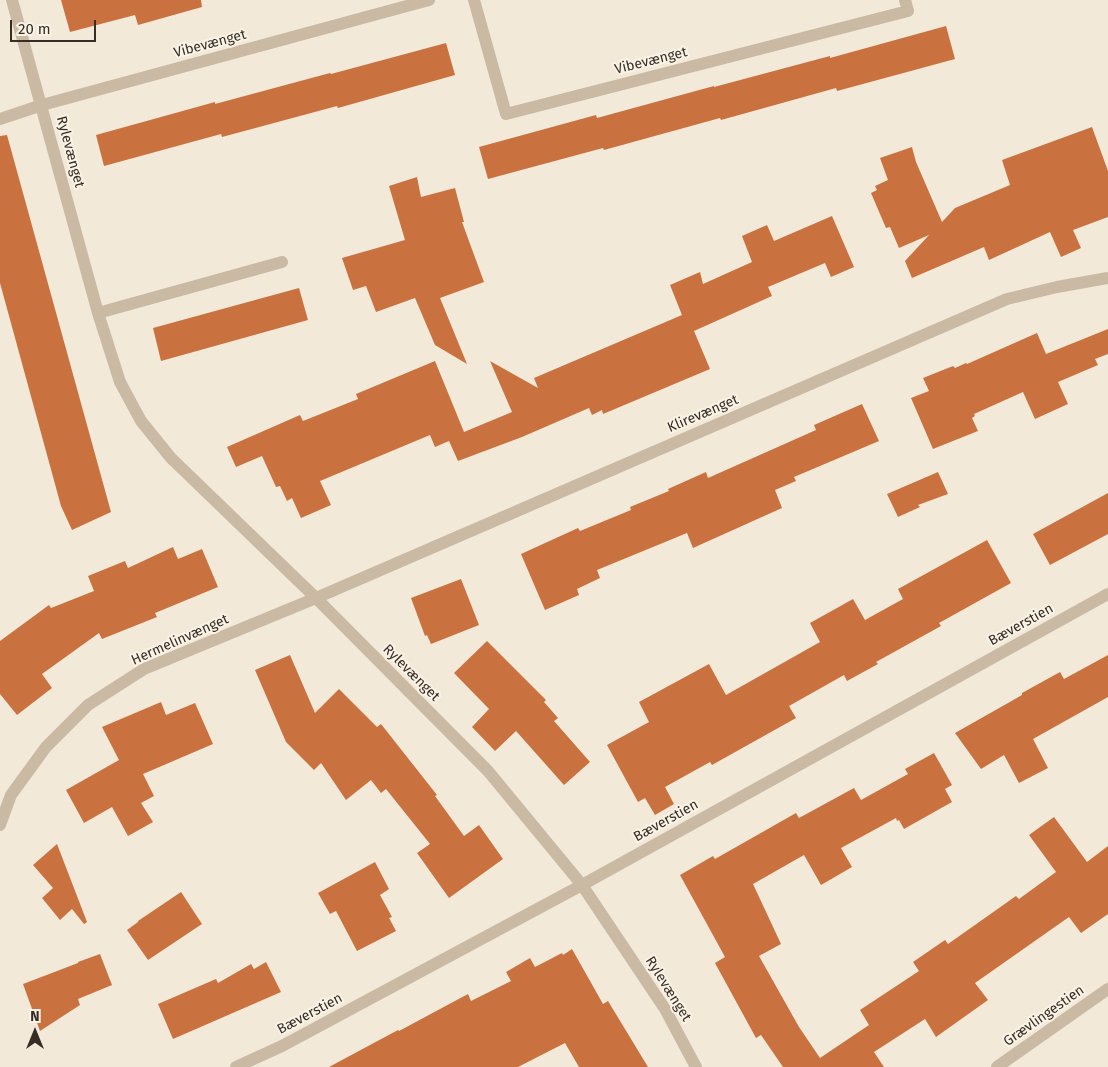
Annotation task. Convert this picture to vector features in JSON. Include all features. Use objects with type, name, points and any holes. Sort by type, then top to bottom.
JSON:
[{"type":"street","name":"Rylevænget","points":[[12,0],[98,313],[120,382],[141,422],[171,458],[316,598],[488,771],[582,885],[665,1009],[696,1067]]},
{"type":"street","name":"Vibevænget","points":[[0,119],[42,105],[429,0]]},
{"type":"street","name":"Vibevænget","points":[[474,0],[506,114],[908,11],[905,0]]},
{"type":"street","points":[[98,313],[282,262]]},
{"type":"street","name":"Klirevænget","points":[[316,598],[1007,299],[1057,287],[1108,278]]},
{"type":"street","name":"Bæverstien","points":[[236,1067],[282,1046],[582,885],[1108,594]]},
{"type":"street","name":"Hermelinvænget","points":[[0,825],[11,795],[46,747],[88,705],[144,669],[316,598]]},
{"type":"street","name":"Grævlingestien","points":[[997,1067],[1108,989]]},
{"type":"building","points":[[61,0],[201,0],[202,7],[138,25],[135,15],[70,32]]},
{"type":"building","points":[[946,26],[955,59],[837,91],[836,88],[721,120],[720,118],[488,179],[479,147],[596,115],[597,118],[830,56],[830,58]]},
{"type":"building","points":[[446,43],[455,75],[338,108],[337,106],[222,137],[221,134],[104,166],[96,135],[215,102],[215,104]]},
{"type":"building","points":[[1092,127],[1108,171],[1108,217],[1073,230],[1081,248],[1061,257],[1050,232],[989,260],[984,247],[912,278],[905,261],[929,235],[899,248],[890,227],[886,228],[871,193],[877,190],[875,186],[888,180],[880,158],[912,147],[916,162],[942,222],[955,208],[1010,185],[1002,160]]},
{"type":"building","points":[[7,135],[111,512],[72,530],[61,506],[0,283],[0,136]]},
{"type":"building","points":[[417,177],[421,197],[455,188],[464,222],[462,222],[484,282],[440,298],[467,364],[435,345],[415,298],[376,312],[366,286],[353,290],[342,258],[405,240],[389,186]]},
{"type":"building","points":[[832,216],[854,267],[831,277],[825,263],[768,287],[772,296],[694,331],[710,369],[603,414],[602,410],[592,415],[589,408],[522,437],[458,461],[449,441],[435,447],[430,435],[320,481],[331,505],[301,518],[292,498],[287,501],[280,486],[276,487],[262,456],[236,467],[227,447],[300,415],[303,421],[358,399],[356,394],[435,361],[464,432],[512,412],[490,361],[538,388],[534,378],[682,315],[670,285],[700,272],[703,284],[752,262],[742,236],[767,225],[774,241]]},
{"type":"building","points":[[299,288],[308,320],[161,361],[153,328]]},
{"type":"building","points":[[1108,329],[1108,354],[1095,359],[1098,365],[1058,382],[1068,404],[1035,419],[1023,392],[974,414],[975,416],[972,418],[978,431],[933,449],[911,398],[929,391],[923,378],[953,366],[955,368],[967,364],[1037,333],[1046,354]]},
{"type":"building","points":[[862,404],[879,441],[794,477],[796,481],[775,490],[782,508],[693,548],[687,533],[597,570],[600,578],[577,589],[579,595],[545,610],[521,554],[578,528],[580,531],[631,510],[630,507],[669,491],[668,489],[706,472],[708,478],[816,430],[814,425]]},
{"type":"building","points":[[938,472],[948,494],[918,505],[920,507],[898,517],[887,494]]},
{"type":"building","points":[[1108,493],[1108,534],[1050,565],[1033,534]]},
{"type":"building","points":[[987,540],[1011,583],[939,623],[941,626],[876,662],[878,664],[847,681],[844,675],[789,706],[796,718],[712,765],[710,762],[665,787],[674,804],[655,815],[645,798],[638,802],[607,745],[649,722],[639,702],[709,664],[726,695],[820,642],[810,623],[853,599],[865,620],[903,599],[898,589]]},
{"type":"building","points":[[173,547],[178,559],[202,549],[218,587],[155,613],[157,617],[102,639],[99,633],[42,674],[52,688],[17,715],[0,694],[0,641],[49,605],[51,608],[94,591],[88,576],[125,561],[128,568]]},
{"type":"building","points":[[461,579],[479,625],[431,644],[427,635],[425,636],[411,598]]},
{"type":"building","points":[[487,641],[546,700],[544,702],[558,718],[554,721],[590,762],[564,785],[516,731],[495,751],[472,727],[489,709],[454,673]]},
{"type":"building","points":[[290,655],[315,713],[339,689],[377,727],[381,724],[437,795],[435,796],[464,836],[479,825],[503,859],[449,898],[417,853],[430,844],[386,789],[381,793],[371,780],[346,800],[321,763],[314,770],[286,742],[255,670]]},
{"type":"building","points":[[1108,655],[1108,697],[1033,739],[1048,768],[1019,783],[1004,755],[981,769],[955,733],[1060,672],[1064,679]]},
{"type":"building","points":[[161,702],[166,715],[195,703],[213,744],[143,774],[154,796],[141,803],[153,822],[128,836],[112,807],[84,823],[66,790],[119,760],[102,727]]},
{"type":"building","points":[[934,753],[952,785],[945,789],[952,802],[904,829],[896,818],[841,848],[852,867],[821,885],[804,855],[753,884],[781,944],[759,956],[799,1027],[820,1058],[869,1025],[860,1010],[919,971],[913,962],[945,940],[948,944],[1016,896],[1019,899],[1056,872],[1029,835],[1054,817],[1087,862],[1108,846],[1108,914],[1081,933],[1069,917],[975,983],[988,1000],[936,1037],[925,1019],[874,1052],[884,1067],[783,1067],[761,1035],[756,1038],[715,963],[725,957],[680,875],[713,856],[715,859],[796,813],[799,818],[854,788],[861,800],[908,774],[905,769]]},
{"type":"building","points":[[57,844],[87,922],[84,924],[72,909],[60,920],[42,898],[53,888],[33,865]]},
{"type":"building","points":[[375,862],[389,889],[380,895],[392,917],[389,918],[396,931],[357,951],[336,911],[330,914],[318,893]]},
{"type":"building","points":[[181,892],[202,924],[148,960],[127,930]]},
{"type":"building","points":[[572,949],[603,1004],[608,1001],[648,1067],[579,1067],[565,1043],[518,1067],[329,1067],[468,994],[471,1001],[511,981],[506,972],[530,958],[535,967]]},
{"type":"building","points":[[100,954],[112,985],[78,999],[80,1005],[40,1031],[23,984]]},
{"type":"building","points":[[266,962],[281,992],[173,1039],[158,1004],[216,979],[218,983],[251,964],[254,969]]}]
